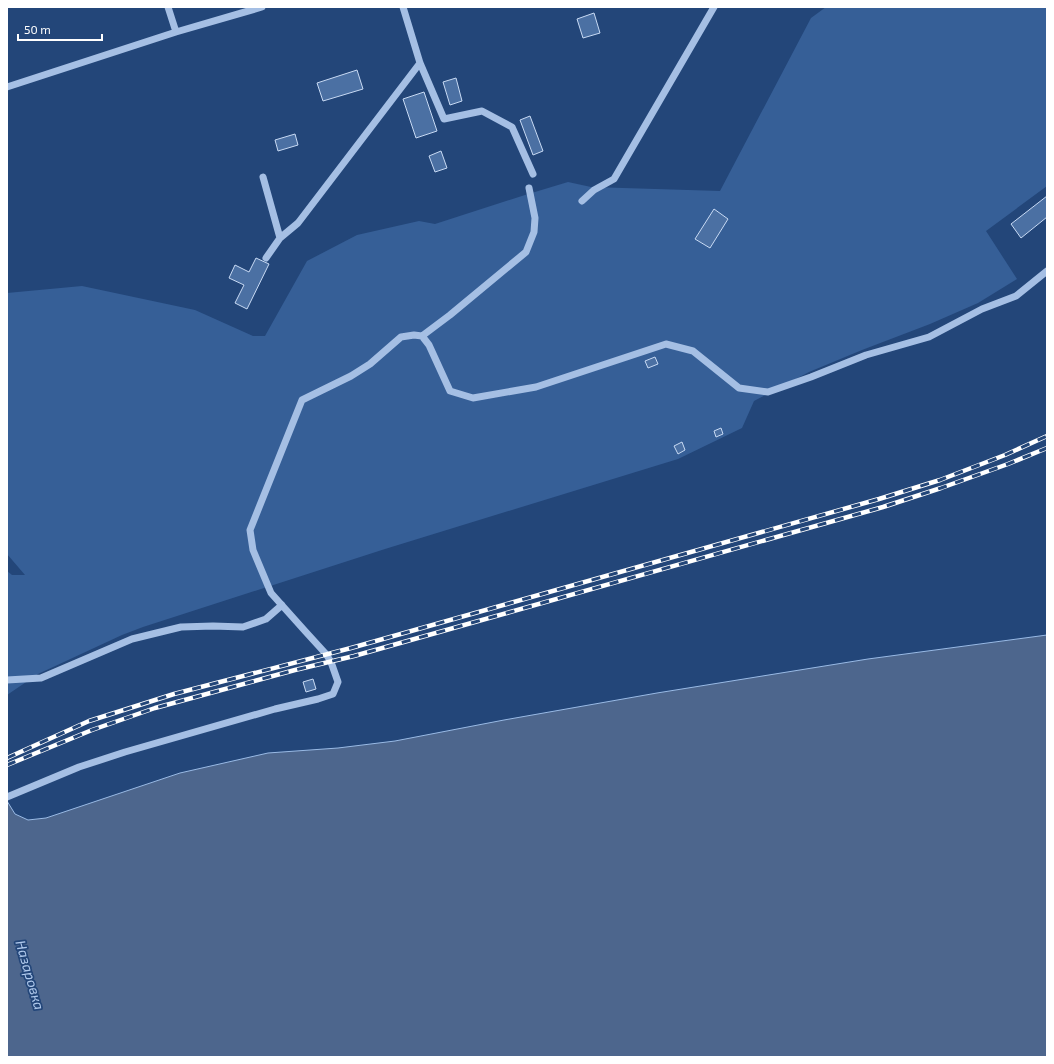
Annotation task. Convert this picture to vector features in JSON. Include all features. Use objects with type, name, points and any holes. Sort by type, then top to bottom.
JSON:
[{"type":"lane","points":[[168,7],[176,32]]},
{"type":"lane","points":[[7,87],[176,32],[262,7]]},
{"type":"lane","points":[[403,7],[420,63],[444,119],[482,111],[512,127],[533,174]]},
{"type":"lane","points":[[582,201],[594,190],[614,179],[714,7]]},
{"type":"lane","points":[[266,258],[280,238],[298,223],[420,63]]},
{"type":"lane","points":[[263,177],[280,238]]},
{"type":"lane","points":[[422,336],[450,315],[526,252],[534,232],[535,218],[529,188]]},
{"type":"lane","points":[[7,797],[78,767],[125,752],[333,694],[338,682],[331,662],[326,654],[271,593],[252,550],[250,530],[302,400],[351,376],[370,364],[401,337],[414,334],[422,336],[429,345],[450,391],[473,398],[536,387],[666,344],[693,351],[739,388],[768,392],[811,378],[866,355],[929,337],[982,309],[1016,296],[1047,271]]},
{"type":"lane","points":[[7,680],[41,678],[132,639],[181,627],[243,627],[266,620],[282,605]]},
{"type":"shaded area","points":[[826,7],[1047,7],[1047,186],[986,231],[1017,279],[978,303],[930,324],[809,372],[754,401],[742,428],[678,459],[385,549],[143,627],[122,635],[38,674],[7,695],[7,571],[12,575],[25,575],[7,554],[7,293],[82,286],[195,310],[253,336],[265,336],[307,261],[357,235],[419,221],[435,224],[568,182],[591,187],[720,191],[811,18]]},
{"type":"water","name":"Назаровка","points":[[1047,635],[1047,1057],[7,1057],[7,801],[15,814],[28,820],[46,818],[180,773],[268,753],[338,748],[395,741],[657,693],[868,659]]},
{"type":"building","points":[[594,13],[600,33],[583,38],[577,19]]},
{"type":"building","points":[[357,70],[363,89],[323,101],[317,83]]},
{"type":"building","points":[[456,78],[462,101],[450,105],[443,82]]},
{"type":"building","points":[[424,92],[437,131],[416,138],[403,99]]},
{"type":"building","points":[[530,116],[543,151],[533,155],[520,120]]},
{"type":"building","points":[[295,134],[298,145],[278,151],[275,140]]},
{"type":"building","points":[[441,151],[447,168],[435,172],[429,156]]},
{"type":"building","points":[[1047,196],[1047,217],[1021,238],[1011,224]]},
{"type":"building","points":[[714,209],[728,219],[710,248],[695,239]]},
{"type":"building","points":[[256,258],[269,264],[247,309],[235,303],[244,285],[229,278],[235,265],[249,272]]},
{"type":"building","points":[[655,357],[658,364],[648,368],[645,361]]},
{"type":"building","points":[[721,428],[723,434],[716,437],[714,431]]},
{"type":"building","points":[[682,442],[685,450],[678,454],[674,446]]},
{"type":"building","points":[[313,679],[316,689],[306,692],[303,682]]},
{"type":"railway","points":[[7,758],[89,721],[174,694],[351,648],[879,499],[940,480],[1005,455],[1047,436]]},
{"type":"railway","points":[[7,765],[92,730],[155,708],[295,670],[354,656],[883,507],[1008,464],[1047,448]]}]
